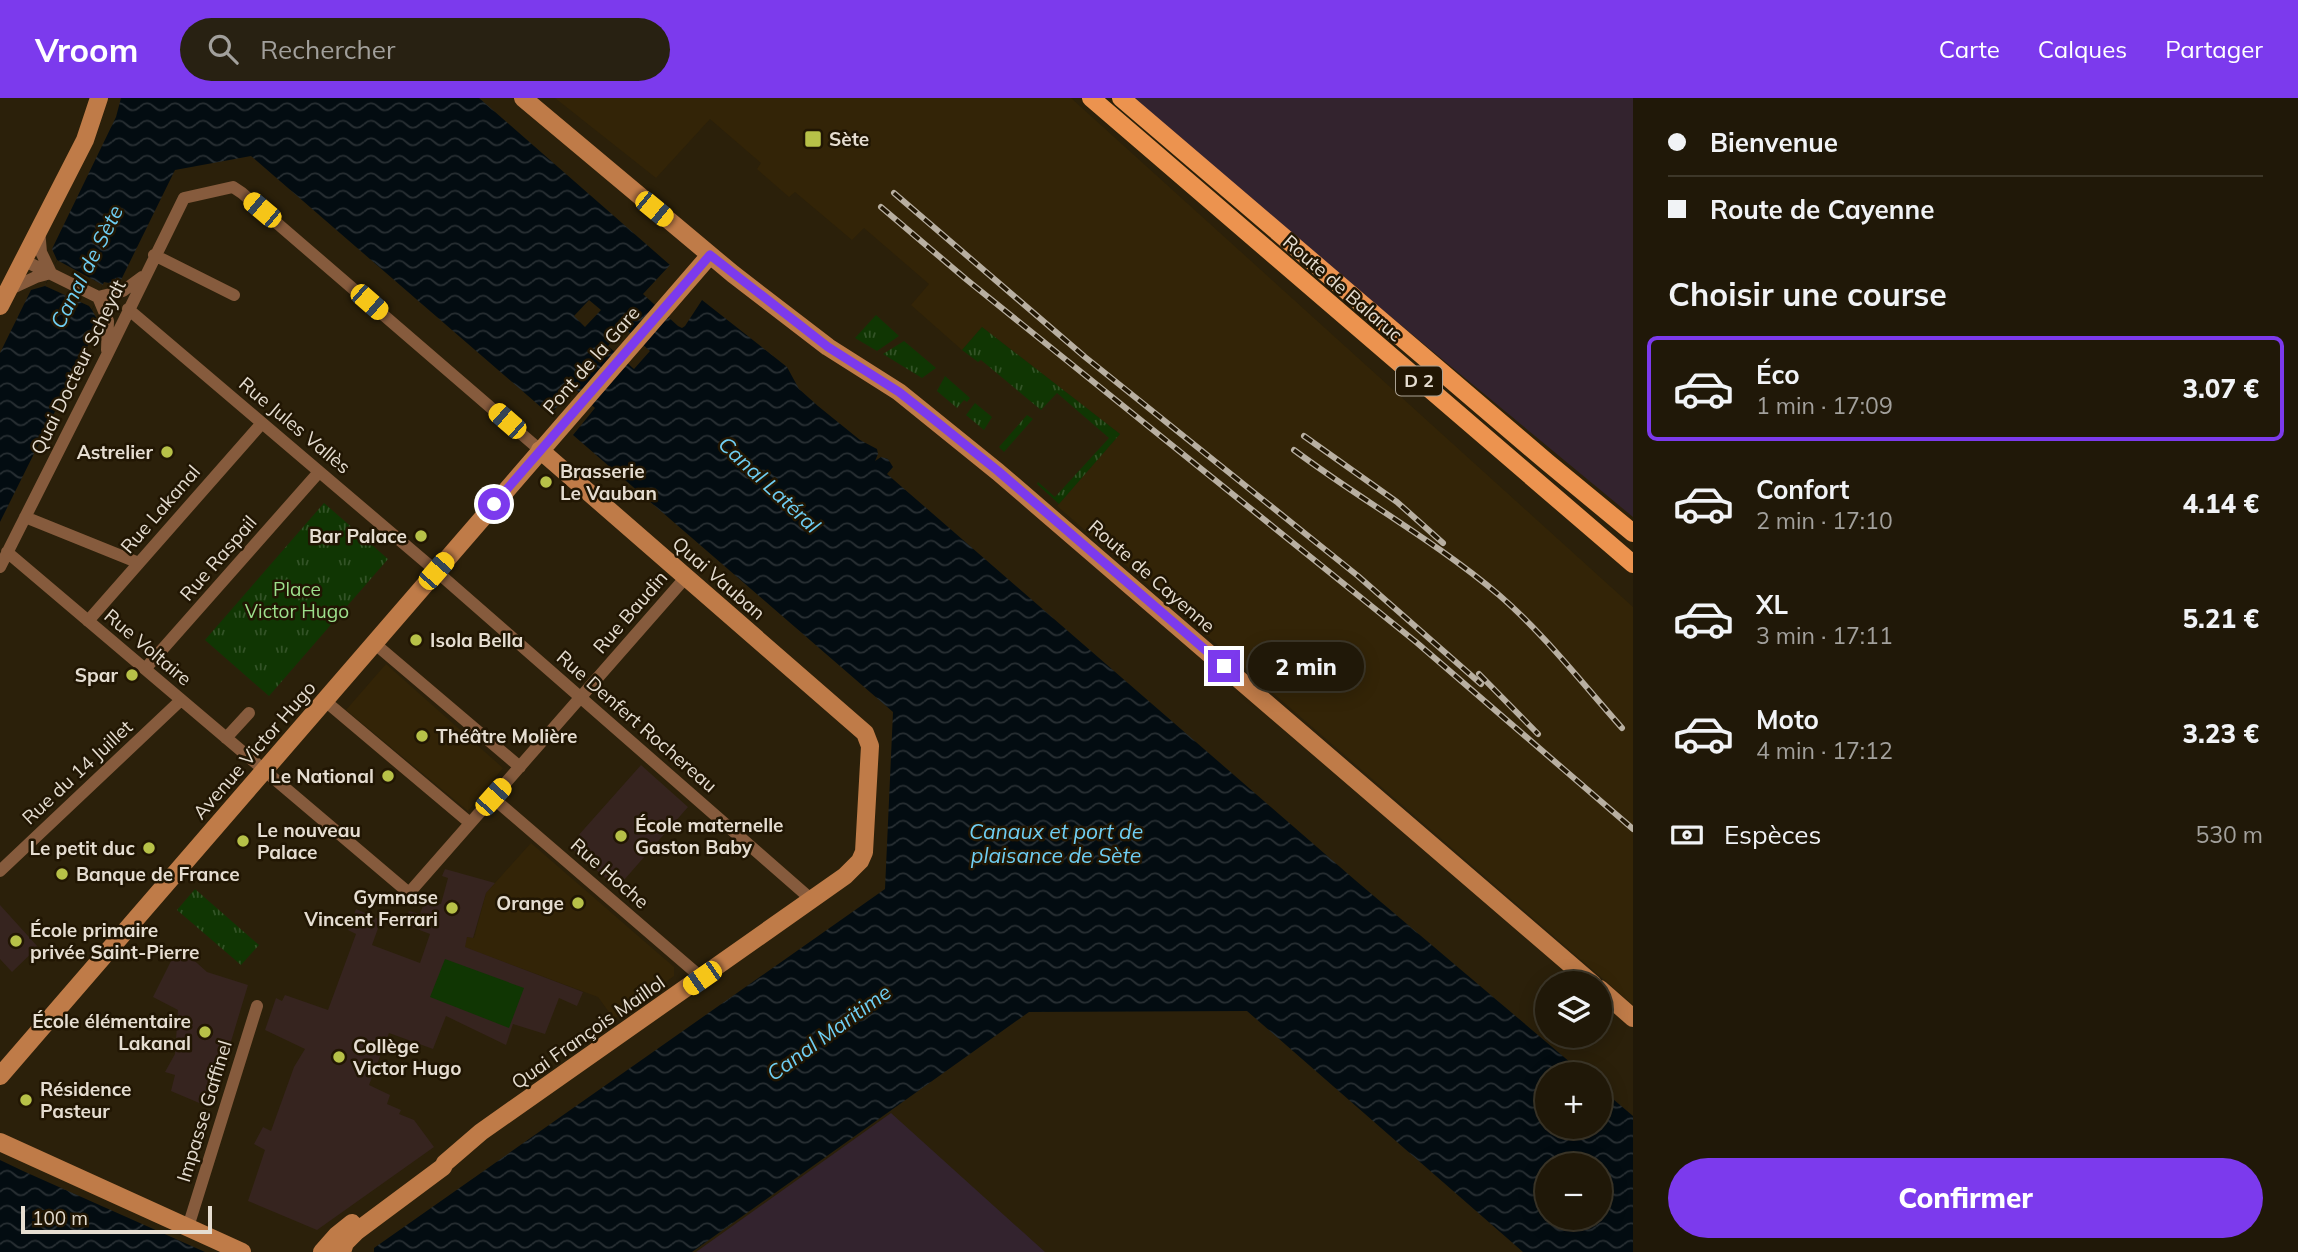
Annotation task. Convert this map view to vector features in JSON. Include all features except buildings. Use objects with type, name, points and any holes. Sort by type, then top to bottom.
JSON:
[{"type":"main road","points":[[4,298],[85,140],[99,98]]},
{"type":"main road","points":[[523,98],[634,193]]},
{"type":"main road","points":[[533,98],[629,179],[634,193]]},
{"type":"main road","name":"Route de Balaruc","points":[[1091,98],[1633,564]]},
{"type":"main road","name":"Route de Balaruc","points":[[1121,98],[1547,463],[1633,533]]},
{"type":"main road","name":"Route de Cayenne","points":[[634,193],[828,347],[899,392],[998,471],[1578,971]]},
{"type":"main road","name":"Pont de la Gare","points":[[540,450],[710,255]]},
{"type":"main road","name":"Avenue Victor Hugo","points":[[0,1076],[540,450]]},
{"type":"main road","name":"Quai Vauban","points":[[540,450],[848,717],[865,733],[868,740]]},
{"type":"main road","name":"Quai François Maillol","points":[[342,1252],[345,1243],[358,1231],[443,1167],[481,1132],[856,867],[863,855],[870,751],[868,740]]},
{"type":"main road","points":[[1612,1000],[1633,1018]]},
{"type":"main road","points":[[0,1142],[242,1252]]},
{"type":"main road","name":"Quai François Maillol","points":[[322,1252],[337,1235],[385,1199],[439,1162],[445,1163]]},
{"type":"street","name":"Quai Docteur Scheydt","points":[[0,567],[184,198],[233,187],[540,450]]},
{"type":"street","points":[[39,229],[41,252],[51,273]]},
{"type":"street","points":[[154,255],[234,295]]},
{"type":"street","points":[[23,260],[98,297],[123,292],[145,275]]},
{"type":"street","points":[[4,298],[31,279],[51,273]]},
{"type":"street","points":[[98,297],[108,321],[106,357]]},
{"type":"street","name":"Rue Jules Vallès","points":[[128,309],[436,571]]},
{"type":"street","name":"Rue Lakanal","points":[[88,621],[262,423]]},
{"type":"street","name":"Rue Raspail","points":[[145,669],[319,472]]},
{"type":"street","points":[[25,517],[139,563]]},
{"type":"street","name":"Rue Voltaire","points":[[7,552],[409,893]]},
{"type":"street","name":"Rue Denfert Rochereau","points":[[436,571],[812,900]]},
{"type":"street","name":"Rue Baudin","points":[[409,893],[686,577]]},
{"type":"street","points":[[374,643],[520,767]]},
{"type":"street","name":"Rue du 14 Juillet","points":[[0,871],[181,700]]},
{"type":"street","points":[[324,700],[470,823]]},
{"type":"street","points":[[226,738],[249,713]]},
{"type":"street","name":"Rue Hoche","points":[[493,797],[702,978]]},
{"type":"street","name":"Impasse Gaffinel","points":[[188,1227],[257,1006]]},
{"type":"shaded area","points":[[555,98],[1071,98],[1633,607],[1633,1005],[1612,987],[1612,971],[1594,971],[1057,506],[1120,434],[982,327],[962,350],[911,305],[929,284],[864,228],[852,240],[795,192],[789,197],[757,169],[761,163],[710,119],[656,178]]},
{"type":"shaded area","points":[[1126,98],[1633,98],[1633,517]]},
{"type":"shaded area","name":"Théâtre Molière","points":[[386,664],[503,768],[468,811],[346,710]]},
{"type":"shaded area","name":"École maternelle Gaston Baby","points":[[641,765],[688,807],[617,888],[569,846]]},
{"type":"shaded area","points":[[531,843],[674,967],[674,976],[614,1019],[598,997],[464,947],[467,937],[474,938],[486,893]]},
{"type":"shaded area","name":"Collège Victor Hugo","points":[[445,869],[495,883],[486,893],[473,938],[467,937],[465,947],[583,992],[577,1006],[559,998],[545,1034],[513,1024],[506,1045],[446,1016],[433,1049],[389,1033],[369,1085],[390,1095],[387,1104],[401,1110],[399,1114],[414,1120],[434,1147],[317,1230],[248,1201],[265,1150],[254,1144],[263,1127],[271,1131],[294,1067],[305,1049],[265,1030],[276,998],[282,1001],[285,995],[328,1010],[356,934],[348,930],[356,909],[381,920],[372,945],[420,963],[430,934],[404,924],[409,911],[420,914],[425,900],[441,904],[448,878],[442,876]]},
{"type":"shaded area","name":"École primaire privée Saint-Pierre","points":[[0,905],[38,947],[12,972],[0,959]]},
{"type":"shaded area","name":"École élémentaire Lakanal","points":[[178,946],[207,972],[248,985],[211,1108],[171,1091],[175,1075],[165,1072],[175,1054],[178,1010],[153,997],[171,961],[168,958]]},
{"type":"shaded area","points":[[891,1113],[1045,1252],[696,1252]]},
{"type":"green space","points":[[876,315],[899,336],[877,351],[855,338]]},
{"type":"green space","points":[[982,327],[1120,434],[1059,504],[1037,484],[1038,482],[1055,497],[1109,438],[1057,393],[1041,410],[981,360],[978,362],[962,350]]},
{"type":"green space","points":[[904,341],[936,368],[922,378],[883,354]]},
{"type":"green space","points":[[945,376],[970,398],[957,408],[937,391]]},
{"type":"green space","points":[[975,403],[992,417],[984,430],[966,415]]},
{"type":"green space","points":[[1027,415],[1033,419],[1004,452],[999,447]]},
{"type":"green space","name":"Place Victor Hugo","points":[[324,503],[388,559],[269,696],[205,640]]},
{"type":"green space","points":[[195,889],[259,945],[241,965],[177,910]]},
{"type":"green space","points":[[445,959],[524,988],[509,1028],[430,997]]},
{"type":"water","name":"Canaux et port de plaisance de Sète","points":[[121,98],[479,98],[670,265],[643,294],[678,326],[685,326],[702,300],[787,367],[799,389],[860,440],[877,449],[875,461],[881,457],[888,459],[893,467],[887,474],[1535,1032],[1535,1048],[1553,1048],[1570,1062],[1535,1062],[1535,1139],[1612,1139],[1612,1098],[1633,1116],[1633,1252],[1523,1252],[1247,1011],[1029,1012],[692,1252],[374,1252],[374,1248],[885,889],[893,712],[573,435],[595,408],[574,388],[550,415],[251,156],[175,170],[121,280],[114,284],[104,282],[92,310],[99,323],[0,522],[0,353],[31,290],[45,286],[57,260],[52,249],[116,117]],"holes":[[[589,300],[601,310],[585,327],[574,316]],[[624,328],[650,351],[634,369],[608,346]]]},
{"type":"water","points":[[0,1160],[23,1171],[205,1252],[0,1252]]},
{"type":"pier","points":[[57,260],[103,285],[92,310],[89,306],[45,286]]},
{"type":"railway","points":[[894,193],[1085,357],[1358,576],[1481,684]]},
{"type":"railway","points":[[881,207],[967,280],[1416,642],[1633,829]]},
{"type":"railway","points":[[1304,436],[1397,502],[1443,543]]},
{"type":"railway","points":[[1294,450],[1475,575],[1499,595],[1547,642],[1622,728]]},
{"type":"railway","points":[[1479,674],[1538,734]]},
{"type":"place","name":"Sète","points":[[813,139]]},
{"type":"place","name":"Astrelier","points":[[167,452]]},
{"type":"place","name":"Brasserie Le Vauban","points":[[546,482]]},
{"type":"place","name":"Bar Palace","points":[[421,536]]},
{"type":"place","name":"Isola Bella","points":[[416,640]]},
{"type":"place","name":"Spar","points":[[132,675]]},
{"type":"place","name":"Théâtre Molière","points":[[422,736]]},
{"type":"place","name":"Le National","points":[[388,776]]},
{"type":"place","name":"École maternelle Gaston Baby","points":[[621,836]]},
{"type":"place","name":"Le nouveau Palace","points":[[243,841]]},
{"type":"place","name":"Le petit duc","points":[[149,848]]},
{"type":"place","name":"Banque de France","points":[[62,874]]},
{"type":"place","name":"Orange","points":[[578,903]]},
{"type":"place","name":"Gymnase Vincent Ferrari","points":[[452,908]]},
{"type":"place","name":"École primaire privée Saint-Pierre","points":[[16,941]]},
{"type":"place","name":"École élémentaire Lakanal","points":[[205,1032]]},
{"type":"place","name":"Collège Victor Hugo","points":[[339,1057]]},
{"type":"place","name":"Résidence Pasteur","points":[[26,1100]]},
{"type":"route","points":[[494,504],[710,255],[828,347],[899,392],[927,414],[998,471],[1224,666]]},
{"type":"water label","name":"Canal de Sète","points":[[87,267]]},
{"type":"water label","name":"Canal Latéral","points":[[769,485]]},
{"type":"water label","name":"Canal Maritime","points":[[829,1033]]}]
